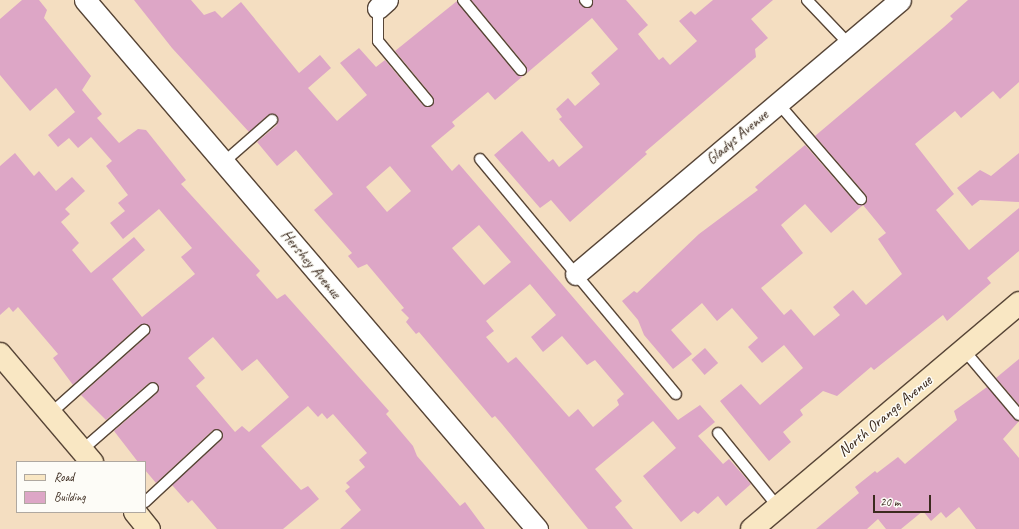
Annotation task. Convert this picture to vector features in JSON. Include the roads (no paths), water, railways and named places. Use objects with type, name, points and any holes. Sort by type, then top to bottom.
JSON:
[{"type":"street","name":"Hershey Avenue","points":[[85,0],[537,529]]},
{"type":"street","name":"Gladys Avenue","points":[[576,274],[900,0]]},
{"type":"street","name":"North Orange Avenue","points":[[755,528],[1019,303]]},
{"type":"street","points":[[0,354],[87,456]]},
{"type":"street","points":[[136,513],[149,529]]},
{"type":"lane","points":[[463,0],[521,70]]},
{"type":"lane","points":[[807,0],[848,43]]},
{"type":"lane","points":[[382,4],[378,41],[428,101]]},
{"type":"lane","points":[[778,103],[861,199]]},
{"type":"lane","points":[[224,162],[272,120]]},
{"type":"lane","points":[[480,160],[676,394]]},
{"type":"lane","points":[[51,413],[144,330]]},
{"type":"lane","points":[[964,350],[1019,415]]},
{"type":"lane","points":[[87,456],[153,388]]},
{"type":"lane","points":[[718,433],[778,507]]},
{"type":"lane","points":[[146,501],[217,436]]}]
